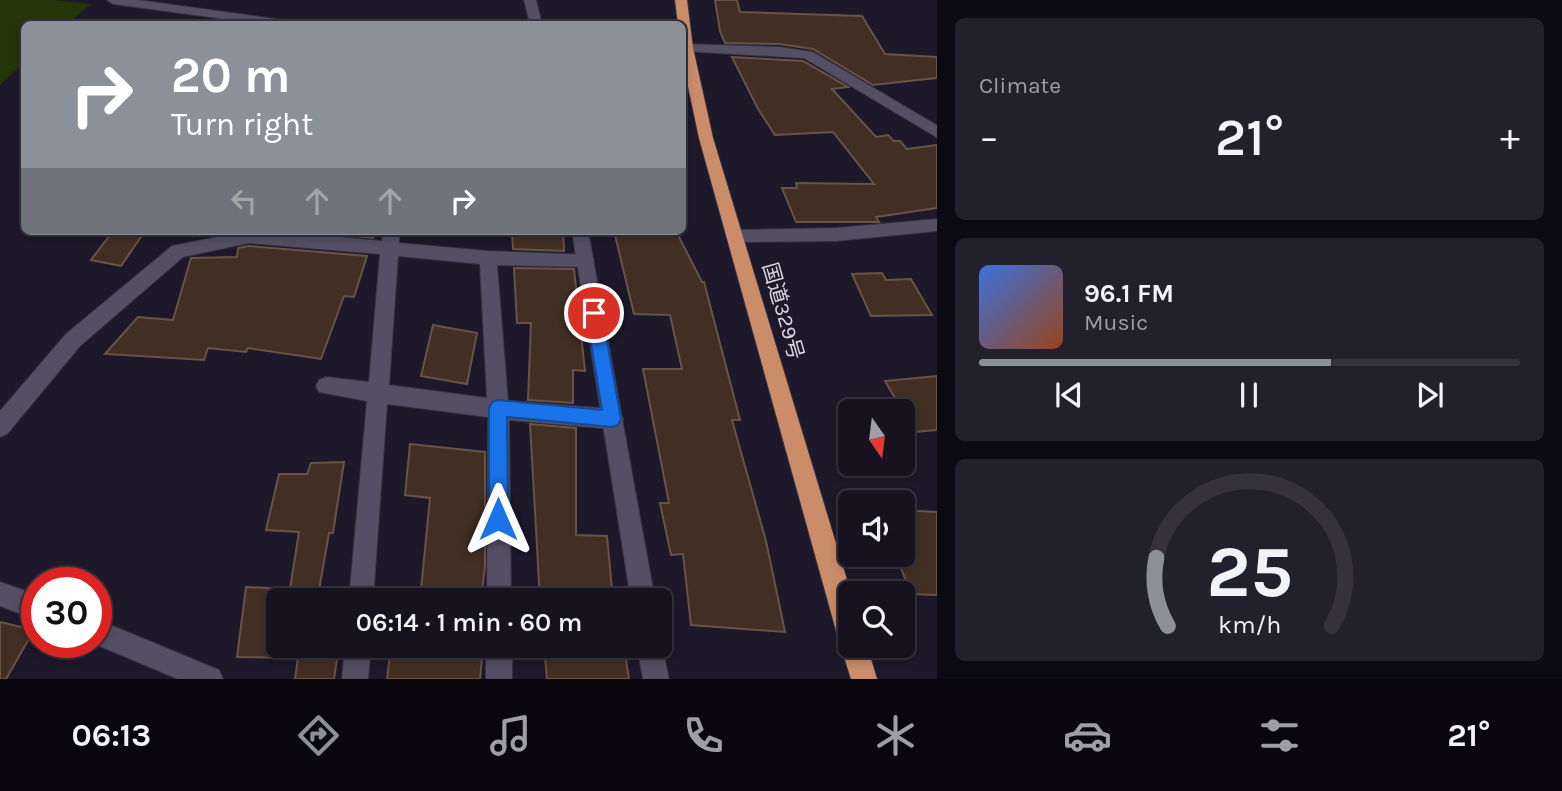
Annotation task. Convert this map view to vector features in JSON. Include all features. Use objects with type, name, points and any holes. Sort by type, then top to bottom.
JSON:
[{"type":"highway","name":"国道329号","points":[[681,0],[684,21]]},
{"type":"highway","name":"国道329号","points":[[686,40],[706,138],[838,593]]},
{"type":"highway","points":[[858,658],[864,679]]},
{"type":"street","points":[[113,0],[262,21]]},
{"type":"street","points":[[530,0],[535,21]]},
{"type":"street","points":[[687,48],[779,51],[808,55],[937,133]]},
{"type":"street","points":[[734,236],[808,237],[883,233],[937,225]]},
{"type":"street","points":[[0,426],[73,340],[172,255],[178,251],[265,235]]},
{"type":"street","points":[[292,235],[391,240],[488,258],[585,260]]},
{"type":"street","points":[[581,235],[641,588]]},
{"type":"street","points":[[362,588],[391,240]]},
{"type":"street","points":[[488,258],[498,408],[499,588]]},
{"type":"street","points":[[326,386],[498,408],[612,419]]},
{"type":"street","points":[[0,594],[21,602]]},
{"type":"street","points":[[112,639],[210,679]]},
{"type":"street","points":[[355,679],[357,658]]},
{"type":"street","points":[[499,658],[499,679]]},
{"type":"street","points":[[652,658],[656,679]]},
{"type":"green space","points":[[0,0],[54,0],[91,4],[71,21],[21,21],[21,66],[0,85]]},
{"type":"building","points":[[715,0],[737,0],[740,12],[862,16],[885,54],[937,57],[937,78],[873,85],[813,49],[779,44],[725,43],[720,31]]},
{"type":"building","points":[[732,57],[803,61],[848,87],[832,89],[876,137],[888,135],[894,141],[900,141],[907,149],[937,145],[937,208],[876,217],[879,222],[796,222],[782,188],[797,188],[796,183],[874,184],[833,132],[775,135],[758,109]]},
{"type":"building","points":[[110,235],[142,235],[121,266],[91,260]]},
{"type":"building","points":[[343,235],[374,235],[373,238]]},
{"type":"building","points":[[512,235],[563,235],[564,251],[513,249]]},
{"type":"building","points":[[615,235],[678,235],[704,282],[740,420],[732,420],[766,541],[785,632],[691,625],[683,554],[671,555],[660,503],[669,503],[643,369],[682,369],[670,315],[634,314]]},
{"type":"building","points":[[249,246],[367,256],[354,297],[344,296],[321,359],[248,348],[246,352],[208,348],[204,360],[105,354],[138,317],[173,320],[191,258],[237,257],[238,248]]},
{"type":"building","points":[[514,268],[574,269],[585,371],[573,370],[573,403],[528,400],[531,323],[517,323]]},
{"type":"building","points":[[882,273],[886,280],[911,279],[932,315],[871,316],[852,274]]},
{"type":"building","points":[[433,325],[477,333],[467,384],[421,376]]},
{"type":"building","points":[[937,376],[937,430],[915,432],[915,399],[896,399],[885,381]]},
{"type":"building","points":[[530,424],[576,428],[576,535],[607,536],[612,588],[539,588]]},
{"type":"building","points":[[410,444],[485,452],[485,566],[482,588],[421,588],[430,498],[405,495]]},
{"type":"building","points":[[344,462],[333,533],[329,533],[319,588],[290,588],[299,532],[266,530],[279,474],[307,474],[311,463]]},
{"type":"building","points":[[915,511],[937,512],[937,595],[915,594],[915,581],[906,581],[901,567],[915,567]]},
{"type":"building","points":[[246,587],[268,588],[266,657],[237,657]]},
{"type":"building","points":[[0,622],[21,627],[21,653],[6,679],[0,679]]},
{"type":"building","points":[[298,658],[337,658],[334,679],[295,679]]},
{"type":"building","points":[[390,658],[482,658],[480,679],[387,679]]},
{"type":"building","points":[[545,658],[626,658],[629,679],[547,679]]},
{"type":"route","points":[[498,519],[498,408],[527,413],[612,419],[594,313]]}]
